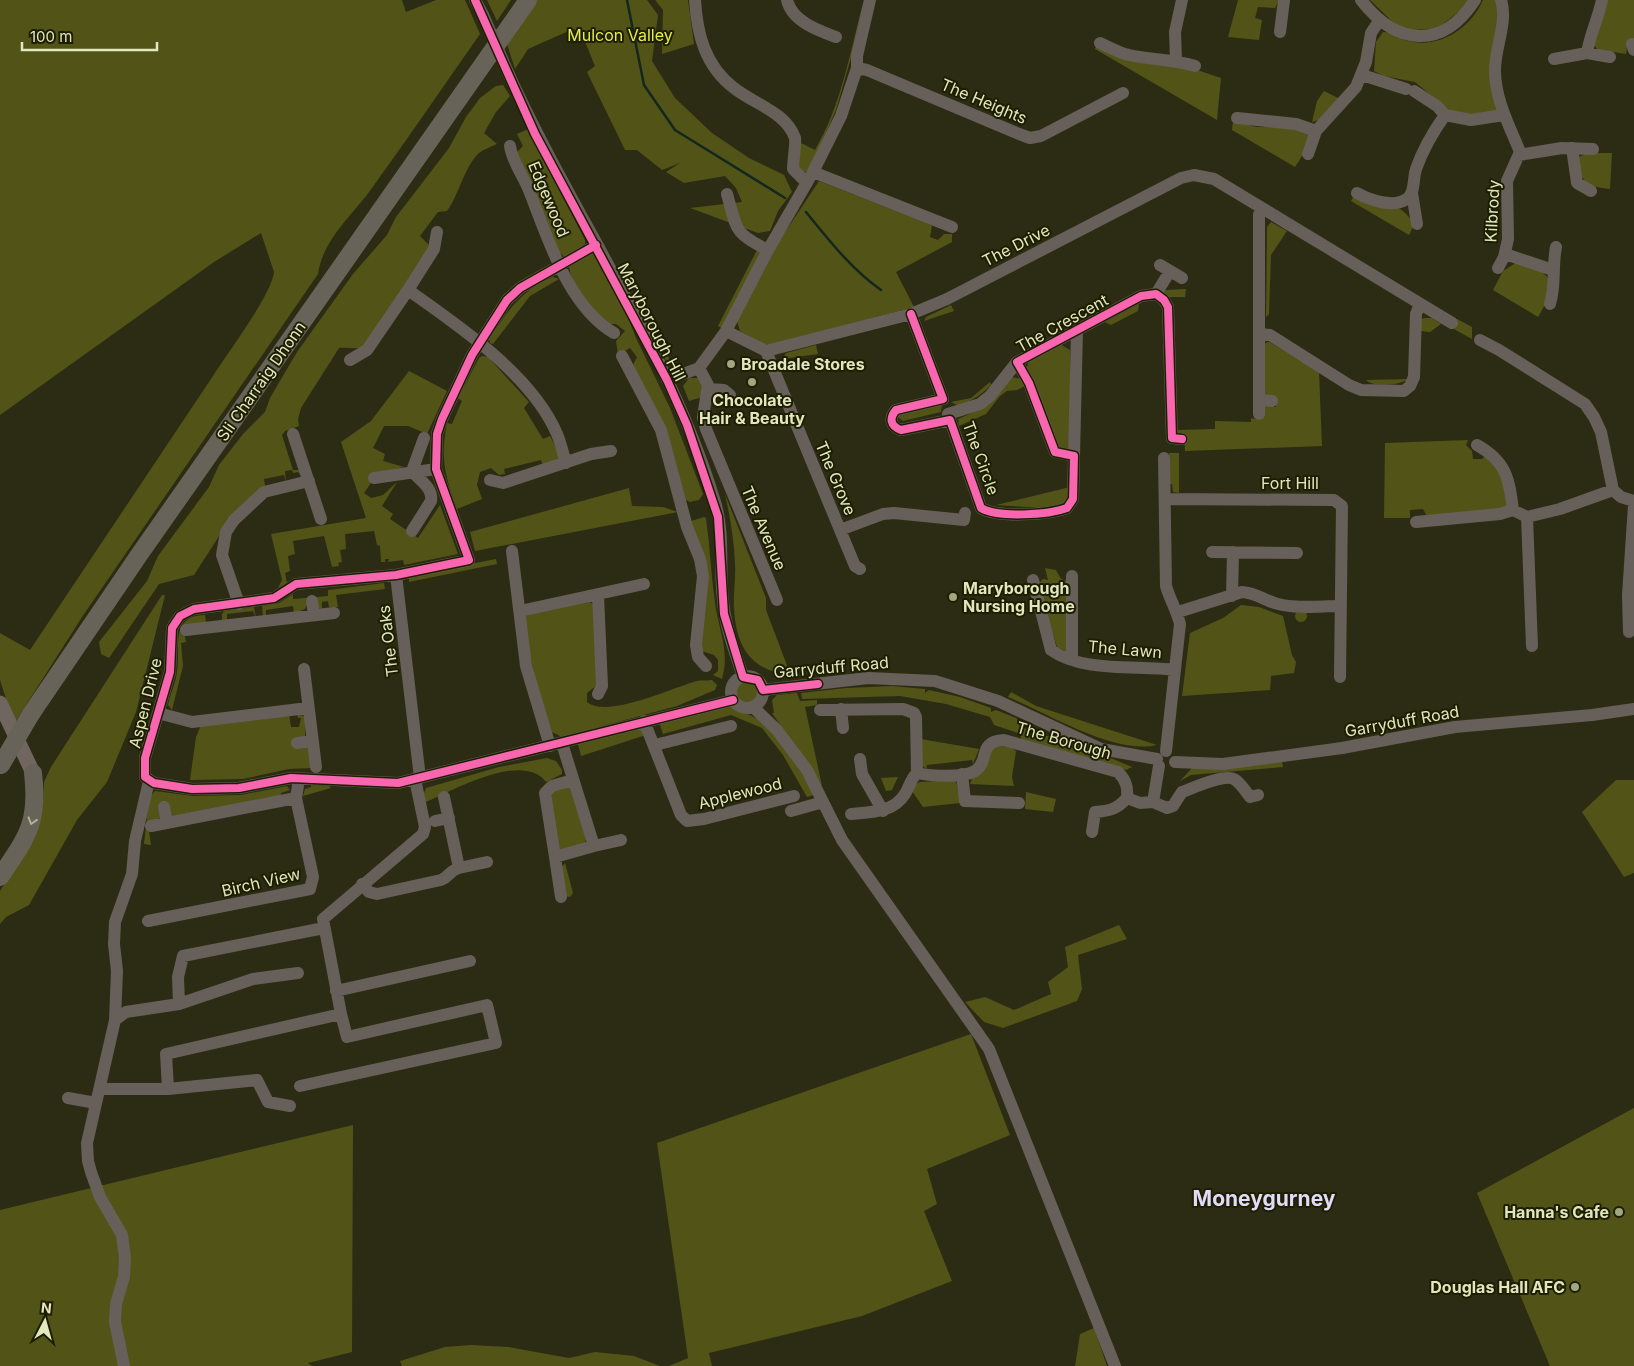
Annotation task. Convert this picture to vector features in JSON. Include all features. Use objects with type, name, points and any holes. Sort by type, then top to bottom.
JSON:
[{"type":"highway","name":"Sli Charraig Dhonn","points":[[0,766],[31,714],[139,555],[528,0]]},
{"type":"highway","points":[[0,876],[27,837],[34,817],[36,796],[32,773]]},
{"type":"main road","points":[[0,703],[32,773]]},
{"type":"street","name":"Maryborough Hill","points":[[475,0],[536,134],[667,380],[687,425],[715,503],[720,530],[724,614],[743,677]]},
{"type":"street","points":[[695,0],[697,24],[704,49],[717,73],[734,89],[787,123],[796,140],[793,169],[810,177],[952,227]]},
{"type":"street","points":[[787,0],[789,8],[800,20],[836,37]]},
{"type":"street","points":[[667,380],[699,368],[707,360],[728,327],[768,250],[810,177],[841,116],[857,68],[857,56],[870,0]]},
{"type":"street","points":[[1176,60],[1175,32],[1182,0]]},
{"type":"street","points":[[1280,32],[1284,0]]},
{"type":"street","points":[[1361,0],[1379,21],[1413,37],[1433,36],[1451,28],[1465,15],[1475,0]]},
{"type":"street","points":[[1501,0],[1504,15],[1495,70],[1504,115],[1520,155],[1572,148],[1593,149]]},
{"type":"street","points":[[1587,53],[1589,36],[1599,14],[1602,0]]},
{"type":"street","points":[[1308,154],[1316,131],[1349,97],[1362,75],[1369,39],[1379,21]]},
{"type":"street","points":[[1100,43],[1127,55],[1157,60],[1176,60],[1196,66]]},
{"type":"street","points":[[1554,59],[1587,53],[1610,57]]},
{"type":"street","name":"The Heights","points":[[857,68],[867,70],[1030,138],[1041,136],[1123,93]]},
{"type":"street","points":[[1362,75],[1410,90],[1437,106],[1445,115],[1471,120],[1504,115]]},
{"type":"street","points":[[1417,224],[1412,193],[1416,170],[1425,145],[1445,115]]},
{"type":"street","points":[[1237,118],[1296,124],[1316,131]]},
{"type":"street","name":"Edgewood","points":[[510,146],[511,155],[522,173],[537,216],[580,301],[602,326],[614,333]]},
{"type":"street","points":[[1572,148],[1577,183],[1592,191]]},
{"type":"street","name":"Kilbrody","points":[[1498,268],[1505,254],[1508,224],[1507,182],[1520,155]]},
{"type":"street","name":"The Drive","points":[[769,350],[911,314],[947,299],[1181,178],[1193,175],[1205,176],[1452,322]]},
{"type":"street","points":[[1357,193],[1370,200],[1384,203],[1407,200],[1412,193]]},
{"type":"street","points":[[726,194],[737,230],[741,235],[768,250]]},
{"type":"street","points":[[1258,414],[1259,215],[1261,208]]},
{"type":"street","points":[[350,360],[366,350],[408,290],[434,249],[437,232]]},
{"type":"street","points":[[396,574],[469,560],[436,469],[437,434],[452,393],[479,342],[508,300],[520,288],[596,245]]},
{"type":"street","points":[[1550,304],[1555,282],[1553,270],[1556,248]]},
{"type":"street","name":"Kilbrody","points":[[1505,254],[1553,270]]},
{"type":"street","points":[[1182,278],[1165,268],[1156,294],[1164,300],[1170,316],[1172,438],[1182,438]]},
{"type":"street","points":[[408,290],[479,342],[529,391],[546,412],[558,434],[566,463]]},
{"type":"street","name":"The Crescent","points":[[949,417],[980,404],[990,396],[1017,362],[1141,296],[1156,294]]},
{"type":"street","points":[[1259,334],[1270,335],[1355,388],[1378,392],[1404,390],[1410,386],[1414,377],[1416,314],[1420,304]]},
{"type":"street","name":"The Circle","points":[[911,314],[981,508]]},
{"type":"street","points":[[728,327],[769,350]]},
{"type":"street","name":"The Crescent","points":[[981,508],[987,512],[1023,514],[1056,512],[1067,508],[1073,499],[1077,330]]},
{"type":"street","points":[[1480,340],[1500,350],[1585,404],[1601,432],[1613,490],[1621,497],[1634,501]]},
{"type":"street","name":"The Grove","points":[[769,350],[802,439],[855,566],[860,569]]},
{"type":"street","points":[[622,356],[661,430],[687,527],[700,559],[703,576],[696,645],[698,657],[706,666]]},
{"type":"street","name":"The Crescent","points":[[1017,362],[1029,383],[1054,452],[1074,456]]},
{"type":"street","points":[[699,368],[708,388],[724,390],[730,395]]},
{"type":"street","name":"The Avenue","points":[[708,388],[703,417],[721,468],[777,600]]},
{"type":"street","name":"The Circle","points":[[943,399],[896,410],[892,414],[891,422],[894,427],[900,430],[949,417]]},
{"type":"street","points":[[1259,400],[1272,401]]},
{"type":"street","points":[[293,434],[320,519]]},
{"type":"street","points":[[412,471],[424,438]]},
{"type":"street","points":[[1477,445],[1495,456],[1503,468],[1509,481],[1513,510]]},
{"type":"street","points":[[490,480],[503,483],[591,454],[611,451]]},
{"type":"street","points":[[1153,802],[1180,624],[1178,612],[1170,600],[1166,586],[1164,458]]},
{"type":"street","points":[[374,478],[436,469]]},
{"type":"street","points":[[412,471],[431,490],[432,496],[412,531]]},
{"type":"street","points":[[239,604],[228,577],[223,549],[226,532],[234,520],[264,492],[309,481]]},
{"type":"street","points":[[1416,522],[1500,514],[1513,510],[1527,516],[1560,509],[1613,490]]},
{"type":"street","name":"Fort Hill","points":[[1165,499],[1334,500],[1342,506],[1340,677]]},
{"type":"street","points":[[1629,632],[1628,595],[1634,504]]},
{"type":"street","name":"The Grove","points":[[840,530],[883,514],[894,513],[964,520],[965,513]]},
{"type":"street","points":[[1527,516],[1532,646]]},
{"type":"street","points":[[512,551],[526,666],[556,745],[574,780],[594,846]]},
{"type":"street","points":[[1212,552],[1297,552]]},
{"type":"street","points":[[1232,596],[1233,552]]},
{"type":"street","name":"Aspen Drive","points":[[149,781],[144,772],[146,753],[170,672],[174,623],[188,611],[274,598],[296,584],[396,574]]},
{"type":"street","name":"The Oaks","points":[[362,884],[423,834],[424,827],[417,779],[396,574]]},
{"type":"street","name":"The Lawn","points":[[1072,576],[1072,660]]},
{"type":"street","name":"The Lawn","points":[[1033,580],[1051,650],[1059,656],[1103,666],[1174,670]]},
{"type":"street","points":[[520,611],[644,584]]},
{"type":"street","points":[[1178,612],[1242,592],[1251,593],[1276,604],[1289,606],[1340,606]]},
{"type":"street","points":[[598,595],[602,686],[598,694]]},
{"type":"street","points":[[312,601],[314,615]]},
{"type":"street","points":[[213,606],[216,626]]},
{"type":"street","points":[[186,630],[334,613]]},
{"type":"street","points":[[304,669],[315,773]]},
{"type":"street","points":[[753,707],[761,700],[763,690],[758,680],[743,677],[732,686],[733,700],[742,707],[753,707],[765,716],[793,751],[814,780],[842,840],[989,1049],[1114,1366]]},
{"type":"street","name":"Garryduff Road","points":[[763,690],[868,678],[935,681],[998,701],[1101,749],[1161,758],[1174,756],[1175,762],[1224,764],[1342,748],[1455,727],[1592,715],[1634,709]]},
{"type":"street","points":[[124,1366],[115,1322],[116,1304],[124,1277],[125,1258],[122,1235],[100,1197],[88,1161],[87,1143],[114,1020],[117,989],[115,922],[132,874],[135,841],[149,781],[192,789],[239,788],[281,779],[300,779],[315,773],[380,783],[417,779],[733,700]]},
{"type":"street","name":"Aspen Drive","points":[[158,713],[192,722],[308,708]]},
{"type":"street","points":[[842,709],[843,728]]},
{"type":"street","points":[[820,710],[903,709],[914,713],[916,717],[918,773],[910,780],[905,794],[896,805],[883,811],[851,814]]},
{"type":"street","name":"Applewood","points":[[644,721],[681,815],[687,821],[704,819],[794,796]]},
{"type":"street","points":[[655,745],[731,726]]},
{"type":"street","name":"The Borough","points":[[918,773],[929,776],[962,774],[975,771],[980,766],[988,745],[996,740],[1004,740],[1118,772],[1126,783],[1127,798]]},
{"type":"street","points":[[297,743],[312,741]]},
{"type":"street","points":[[860,759],[862,774],[883,811]]},
{"type":"street","points":[[962,774],[964,802],[1019,803]]},
{"type":"street","points":[[1092,832],[1095,812],[1110,811],[1120,806],[1127,798],[1140,803],[1153,802],[1167,808],[1173,806],[1182,792],[1224,778],[1232,778],[1239,782],[1250,797],[1258,795]]},
{"type":"street","name":"Birch View","points":[[155,924],[310,889],[313,877],[296,798],[300,779]]},
{"type":"street","points":[[561,897],[546,793],[552,786],[574,780]]},
{"type":"street","points":[[444,797],[460,868]]},
{"type":"street","points":[[151,826],[296,798]]},
{"type":"street","points":[[791,811],[823,802]]},
{"type":"street","points":[[164,807],[167,823]]},
{"type":"street","points":[[435,821],[449,818]]},
{"type":"street","points":[[555,857],[621,840]]},
{"type":"street","points":[[300,1086],[496,1043],[487,1005],[347,1037],[322,922],[325,915],[362,884],[370,892],[377,894],[441,880],[446,878],[453,870],[487,862]]},
{"type":"street","points":[[179,1004],[178,977],[183,956],[324,928]]},
{"type":"street","points":[[336,991],[470,961]]},
{"type":"street","points":[[114,1020],[126,1012],[179,1004],[253,980],[298,974]]},
{"type":"street","points":[[168,1089],[166,1054],[341,1014]]},
{"type":"street","points":[[100,1089],[168,1089],[257,1080],[268,1102],[290,1106]]},
{"type":"street","points":[[68,1098],[96,1103]]},
{"type":"green space","points":[[0,0],[402,0],[406,12],[436,0],[465,0],[480,34],[372,188],[339,228],[326,250],[318,274],[82,617],[14,724],[0,680],[0,633],[30,650],[258,309],[274,272],[261,233],[214,262],[0,415]]},
{"type":"green space","points":[[487,0],[511,0],[497,21]]},
{"type":"green space","name":"Mulcon Valley","points":[[537,0],[647,0],[658,15],[652,61],[675,98],[712,133],[749,158],[784,175],[792,192],[778,211],[770,231],[758,233],[690,208],[742,202],[736,188],[725,176],[684,183],[666,172],[680,163],[662,170],[637,150],[625,150],[587,72],[595,66],[581,32],[573,29],[528,49],[515,69],[506,41]]},
{"type":"green space","points":[[655,0],[688,0],[694,44],[662,54],[663,10]]},
{"type":"green space","points":[[864,0],[853,51],[836,110],[809,171],[804,172],[799,167],[799,142],[815,150],[824,132],[839,96]]},
{"type":"green space","points":[[1238,0],[1279,0],[1275,8],[1258,7],[1255,18],[1262,20],[1259,40],[1228,37]]},
{"type":"green space","points":[[1370,0],[1470,0],[1468,4],[1437,29],[1409,30],[1395,24]]},
{"type":"green space","points":[[1483,0],[1497,0],[1497,112],[1481,116],[1450,111],[1415,82],[1384,76],[1374,71],[1376,42],[1383,32],[1408,41],[1420,43],[1443,39],[1453,34],[1471,19]]},
{"type":"green space","points":[[1606,0],[1634,0],[1634,40],[1628,41],[1626,54],[1597,49],[1594,45]]},
{"type":"green space","points":[[1097,45],[1182,65],[1221,78],[1217,120],[1095,49]]},
{"type":"green space","points":[[503,85],[510,96],[496,112],[484,133],[497,144],[479,153],[465,173],[447,211],[438,212],[420,236],[430,246],[366,346],[339,348],[301,408],[298,419],[299,426],[285,431],[282,435],[293,470],[300,470],[301,474],[298,472],[293,473],[292,470],[285,471],[286,482],[284,475],[264,479],[265,486],[232,516],[194,575],[159,584],[109,658],[101,654],[99,642],[147,581],[158,556],[209,487],[219,465],[243,434],[265,412],[270,398],[297,352],[353,274],[387,235],[396,217],[449,148],[466,117],[480,98],[496,86]]},
{"type":"green space","points":[[1324,91],[1340,99],[1319,120],[1312,122],[1317,101]]},
{"type":"green space","points":[[1233,121],[1257,127],[1284,127],[1309,133],[1309,145],[1295,167],[1232,130]]},
{"type":"green space","points":[[528,129],[585,240],[585,244],[565,257],[558,252],[516,153],[523,146],[517,134]]},
{"type":"green space","points":[[1587,153],[1612,153],[1610,189],[1589,184],[1583,178],[1579,157]]},
{"type":"green space","points":[[819,181],[929,224],[932,226],[930,237],[938,240],[944,234],[952,234],[952,242],[896,272],[914,307],[769,345],[763,344],[740,331],[737,321],[772,252]]},
{"type":"green space","points":[[1354,196],[1396,206],[1409,217],[1414,225],[1409,235],[1351,201]]},
{"type":"green space","points":[[1271,222],[1287,231],[1271,255],[1269,314],[1266,317],[1267,227]]},
{"type":"green space","points":[[759,246],[768,250],[726,331],[718,326]]},
{"type":"green space","points":[[593,251],[621,300],[636,338],[670,408],[703,494],[699,500],[690,502],[684,499],[670,447],[657,414],[633,365],[637,357],[630,348],[618,355],[616,341],[625,331],[616,324],[606,324],[583,296],[573,279],[569,264]]},
{"type":"green space","points":[[1517,262],[1539,270],[1549,280],[1549,295],[1538,317],[1493,290],[1503,271]]},
{"type":"green space","points":[[553,277],[559,279],[530,296],[493,344],[490,343],[489,339],[516,302],[533,288]]},
{"type":"green space","points":[[1186,289],[1185,297],[1168,297],[1163,292],[1166,290]]},
{"type":"green space","points":[[1139,304],[1138,311],[1111,325],[1105,322]]},
{"type":"green space","points":[[951,305],[954,311],[924,321],[926,317]]},
{"type":"green space","points":[[641,307],[671,363],[667,363],[638,309]]},
{"type":"green space","points":[[1432,318],[1441,324],[1430,332],[1421,331],[1421,319]]},
{"type":"green space","points":[[1457,319],[1472,327],[1472,339],[1452,328]]},
{"type":"green space","points":[[1269,342],[1319,372],[1322,446],[1185,451],[1184,434],[1177,434],[1178,430],[1215,429],[1215,421],[1251,422],[1251,418],[1260,420],[1264,406],[1276,407],[1276,400],[1265,397],[1265,343]]},
{"type":"green space","points":[[1060,344],[1070,350],[1070,450],[1059,451],[1027,367],[1029,361]]},
{"type":"green space","points":[[816,345],[818,354],[782,359],[786,353]]},
{"type":"green space","points":[[482,356],[488,357],[529,402],[524,408],[543,439],[550,436],[559,453],[559,458],[543,466],[541,460],[504,469],[505,474],[499,475],[491,468],[480,472],[477,485],[482,499],[457,509],[449,487],[445,467],[445,435],[447,423],[452,424],[462,401],[458,398],[479,358]]},
{"type":"green space","points":[[409,371],[447,391],[427,434],[408,426],[384,426],[373,448],[385,454],[383,461],[404,467],[378,473],[364,493],[371,498],[383,495],[397,482],[382,506],[393,514],[390,519],[418,538],[440,505],[458,554],[404,565],[403,560],[388,562],[389,559],[385,559],[385,562],[381,562],[380,546],[377,545],[374,531],[345,534],[346,549],[340,550],[342,562],[338,563],[339,566],[332,567],[324,536],[293,541],[295,554],[288,556],[290,571],[285,573],[287,583],[278,588],[282,580],[271,534],[366,518],[341,442],[371,421]]},
{"type":"green space","points":[[1011,377],[1022,379],[1025,386],[1017,390],[1007,391],[1000,396],[986,414],[959,426],[958,419],[974,412]]},
{"type":"green space","points":[[689,378],[700,378],[704,381],[702,397],[689,401],[683,386]]},
{"type":"green space","points":[[1409,379],[1387,385],[1375,384],[1366,380]]},
{"type":"green space","points":[[990,382],[991,385],[987,389],[968,402],[959,406],[951,402],[971,398]]},
{"type":"green space","points":[[942,404],[941,412],[903,421],[899,418],[899,415]]},
{"type":"green space","points":[[1468,440],[1466,445],[1472,451],[1473,459],[1482,459],[1487,455],[1507,481],[1507,508],[1427,516],[1423,509],[1410,510],[1410,518],[1384,518],[1385,443]]},
{"type":"green space","points":[[1169,453],[1179,453],[1179,493],[1173,492],[1172,484],[1170,484]]},
{"type":"green space","points":[[1070,487],[1065,503],[1055,509],[996,505]]},
{"type":"green space","points":[[629,488],[632,506],[663,507],[678,512],[475,551],[470,532]]},
{"type":"green space","points":[[725,494],[766,598],[766,610],[788,668],[794,673],[804,676],[774,672],[762,667],[745,651],[736,625],[734,609],[734,546]]},
{"type":"green space","points":[[706,518],[715,603],[724,650],[725,660],[722,679],[713,675],[718,671],[718,660],[714,655],[702,651],[700,646],[703,613],[691,521]]},
{"type":"green space","points":[[496,559],[497,564],[409,582],[409,576]]},
{"type":"green space","points":[[1045,568],[1056,570],[1061,579],[1067,581],[1066,652],[1057,647],[1038,584],[1043,579],[1048,580]]},
{"type":"green space","points":[[384,583],[385,589],[336,595],[338,607],[329,607],[328,601],[322,602],[322,609],[307,605],[305,609],[294,613],[293,606],[266,610],[266,616],[263,617],[262,606],[279,603],[293,594],[293,599],[328,596],[328,590]]},
{"type":"green space","points":[[162,595],[165,595],[136,712],[107,782],[77,820],[29,905],[6,917],[0,924],[0,891],[33,837],[43,801],[44,782],[51,767]]},
{"type":"green space","points":[[588,601],[595,605],[597,685],[587,693],[587,702],[597,706],[609,707],[625,704],[699,681],[712,680],[717,685],[715,690],[677,706],[562,737],[552,732],[541,705],[523,624],[526,615]]},
{"type":"green space","points":[[1241,605],[1259,607],[1283,616],[1292,655],[1296,662],[1294,673],[1271,676],[1270,690],[1182,696],[1190,633],[1223,618]]},
{"type":"green space","points":[[254,607],[256,618],[253,611],[227,614],[227,621],[222,621],[224,611]]},
{"type":"green space","points":[[1299,610],[1303,610],[1307,616],[1303,622],[1299,622],[1295,618],[1295,614]]},
{"type":"green space","points":[[205,615],[206,623],[184,632],[186,642],[181,643],[183,666],[172,710],[168,705],[176,675],[181,627],[186,621],[194,617]]},
{"type":"green space","points":[[747,680],[757,687],[758,691],[751,701],[747,702],[737,695],[736,691],[743,681]]},
{"type":"green space","points":[[892,686],[925,689],[925,693],[929,690],[960,697],[991,708],[991,712],[996,710],[1016,718],[1024,728],[1047,736],[1063,738],[1132,767],[1126,770],[1021,740],[1021,734],[994,725],[990,717],[946,704],[900,696],[802,699],[801,693],[846,688]]},
{"type":"green space","points":[[1011,692],[1036,706],[1157,745],[1140,747],[1122,744],[1083,732],[1008,697]]},
{"type":"green space","points":[[797,693],[800,701],[817,700],[817,705],[805,707],[822,786],[772,713],[774,713],[772,700],[777,695]]},
{"type":"green space","points":[[728,704],[758,719],[778,738],[817,794],[807,797],[783,755],[762,728],[731,715],[663,734],[659,722]]},
{"type":"green space","points":[[297,713],[305,717],[305,736],[312,768],[289,769],[243,779],[190,780],[196,737],[201,725],[289,714],[291,727],[299,727],[301,718],[298,718]]},
{"type":"green space","points":[[643,724],[646,735],[581,756],[578,744]]},
{"type":"green space","points":[[921,739],[979,749],[973,764],[972,760],[927,765],[926,769],[922,765]]},
{"type":"green space","points":[[1000,746],[1010,747],[1016,751],[1012,777],[1014,786],[970,784],[972,779],[983,772],[993,748]]},
{"type":"green space","points":[[547,758],[556,761],[562,770],[562,774],[546,782],[535,773],[521,770],[488,776],[470,782],[426,802],[423,796],[426,788],[499,767]]},
{"type":"green space","points":[[1282,761],[1283,767],[1191,775],[1180,781],[1192,768]]},
{"type":"green space","points":[[898,777],[892,790],[886,791],[881,778]]},
{"type":"green space","points":[[954,780],[957,784],[960,803],[923,807],[912,791],[914,785],[920,782]]},
{"type":"green space","points":[[1616,780],[1634,780],[1634,873],[1624,877],[1582,812]]},
{"type":"green space","points":[[311,785],[329,786],[331,788],[303,796],[305,789],[311,787]]},
{"type":"green space","points":[[287,786],[290,790],[281,793],[281,796],[160,818],[149,831],[151,845],[144,844],[149,798],[155,791],[193,796],[241,795]]},
{"type":"green space","points":[[569,786],[586,839],[585,843],[561,850],[558,847],[550,792]]},
{"type":"green space","points":[[1026,792],[1056,799],[1053,812],[1025,809]]},
{"type":"green space","points":[[565,863],[573,893],[570,897],[565,896],[561,868]]},
{"type":"green space","points":[[1119,925],[1127,939],[1078,955],[1082,989],[1077,1001],[1003,1028],[984,1022],[965,1002],[985,997],[1014,1010],[1051,994],[1048,982],[1068,967],[1065,947]]},
{"type":"green space","points":[[971,1034],[1010,1135],[927,1169],[937,1204],[924,1211],[952,1281],[862,1316],[709,1353],[712,1366],[669,1366],[688,1358],[657,1143]]},
{"type":"green space","name":"Douglas Hall AFC","points":[[1634,1108],[1634,1366],[1550,1366],[1477,1193]]},
{"type":"green space","points":[[353,1125],[352,1352],[308,1363],[312,1366],[0,1366],[0,1210]]},
{"type":"green space","points":[[1094,1328],[1107,1366],[1075,1366],[1080,1334]]},
{"type":"green space","points":[[471,1345],[508,1347],[569,1358],[595,1352],[634,1356],[660,1366],[402,1366],[400,1361],[445,1347]]},
{"type":"waterway","points":[[627,0],[644,85],[675,130],[785,198]]},
{"type":"waterway","points":[[806,212],[850,264],[881,290]]},
{"type":"cycle path","points":[[475,0],[535,134],[667,380],[687,425],[718,517],[724,614],[743,677],[758,680],[763,690],[818,684]]},
{"type":"cycle path","points":[[596,245],[520,288],[507,300],[472,355],[442,419],[437,434],[436,469],[469,560],[396,575],[296,584],[274,598],[194,609],[180,616],[172,628],[170,672],[145,758],[145,777],[154,783],[192,789],[239,788],[291,778],[398,783],[733,700]]},
{"type":"cycle path","points":[[911,314],[943,399],[896,410],[892,416],[892,422],[901,430],[950,420],[981,508],[1011,514],[1048,512],[1067,508],[1073,499],[1074,456],[1055,452],[1029,383],[1017,362],[1141,296],[1156,294],[1164,300],[1168,307],[1172,438],[1182,439]]},
{"type":"place","name":"Broadale Stores","points":[[731,364]]},
{"type":"place","name":"Chocolate Hair & Beauty","points":[[752,382]]},
{"type":"place","name":"Maryborough Nursing Home","points":[[953,597]]},
{"type":"place","name":"Hanna's Cafe","points":[[1619,1212]]},
{"type":"place","name":"Douglas Hall AFC","points":[[1575,1287]]},
{"type":"district","name":"Moneygurney","points":[[1264,1199]]}]
